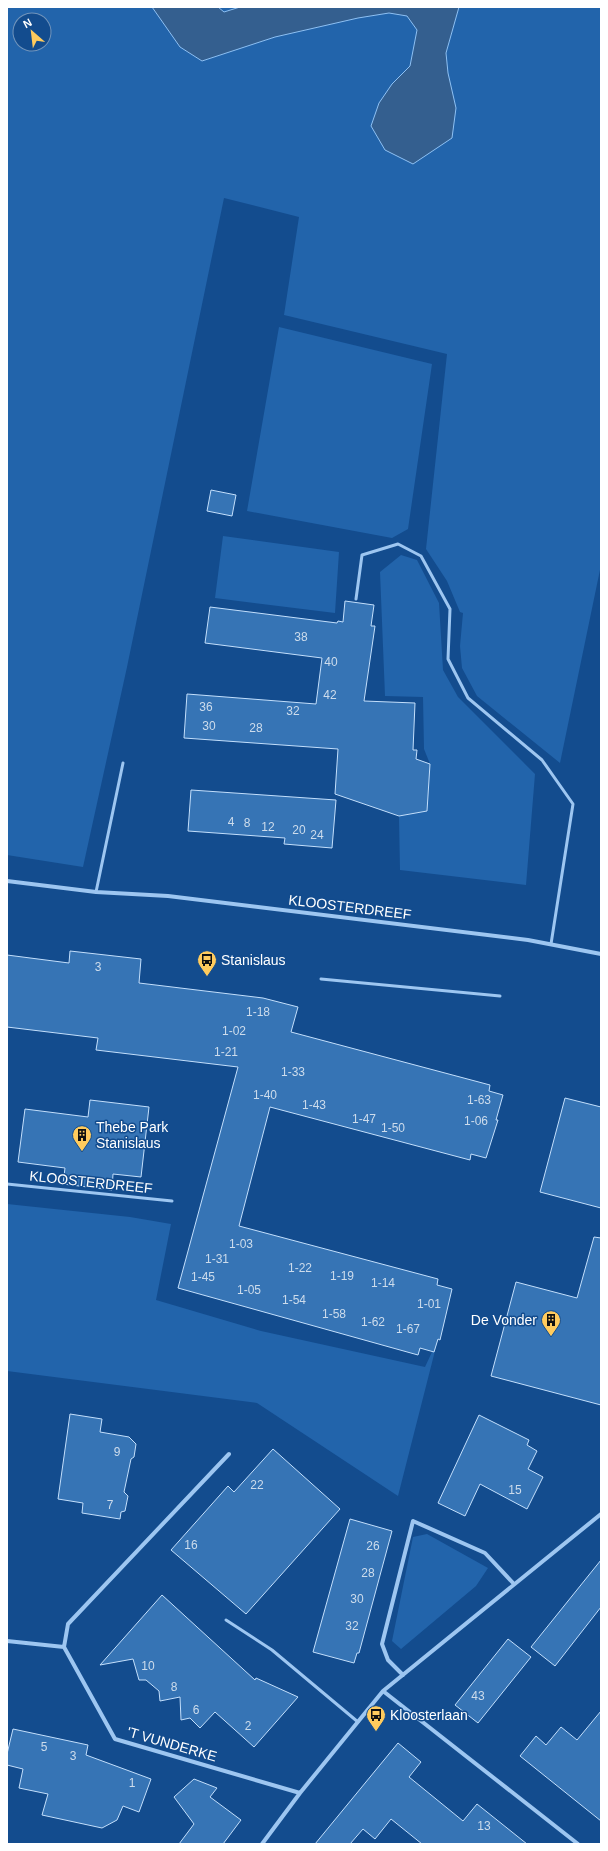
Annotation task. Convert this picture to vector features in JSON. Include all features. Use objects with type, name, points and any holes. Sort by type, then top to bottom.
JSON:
[{"type":"street","name":"KLOOSTERDREEF","points":[[7,881],[96,892],[168,896],[528,940],[601,954]]},
{"type":"street","points":[[7,1641],[64,1647],[68,1624],[229,1454]]},
{"type":"street","points":[[262,1844],[300,1793],[383,1691],[601,1514]]},
{"type":"street","points":[[403,1675],[388,1660],[382,1644],[413,1520],[485,1553],[514,1584]]},
{"type":"street","name":"'T VUNDERKE","points":[[64,1647],[114,1739],[300,1793]]},
{"type":"street","points":[[383,1691],[578,1844]]},
{"type":"lane","points":[[356,599],[362,555],[398,544],[421,556],[450,609],[448,659],[468,698],[542,760],[573,804],[551,944]]},
{"type":"lane","points":[[96,892],[123,762]]},
{"type":"lane","points":[[321,979],[500,996]]},
{"type":"lane","name":"KLOOSTERDREEF","points":[[7,1184],[172,1201]]},
{"type":"lane","points":[[226,1620],[272,1650],[358,1722]]},
{"type":"shaded area","points":[[7,7],[152,7],[180,47],[202,61],[275,37],[358,18],[389,13],[407,16],[417,30],[410,66],[392,84],[448,73],[446,53],[459,7],[601,7],[601,565],[560,763],[477,696],[462,668],[460,646],[463,613],[460,612],[447,581],[426,549],[447,354],[284,315],[299,217],[224,198],[127,667],[83,867],[7,855]]},
{"type":"shaded area","points":[[152,7],[218,7],[224,12],[240,7],[459,7],[446,53],[448,73],[456,108],[452,138],[413,164],[385,150],[371,126],[379,103],[392,84],[410,66],[417,30],[407,16],[389,13],[358,18],[275,37],[202,61],[180,47]]},
{"type":"shaded area","points":[[218,7],[240,7],[224,12]]},
{"type":"shaded area","points":[[279,327],[432,364],[408,529],[392,538],[247,511]]},
{"type":"shaded area","points":[[223,536],[339,552],[335,613],[215,598]]},
{"type":"shaded area","points":[[401,555],[417,560],[439,603],[443,670],[458,697],[535,774],[526,885],[400,870],[399,816],[427,811],[430,764],[424,749],[423,697],[385,696],[380,572]]},
{"type":"shaded area","points":[[7,1204],[130,1217],[171,1224],[156,1300],[261,1331],[425,1367],[438,1339],[398,1496],[257,1403],[7,1371]]},
{"type":"shaded area","points":[[427,1534],[488,1568],[476,1586],[401,1649],[392,1641],[413,1537]]},
{"type":"building","points":[[211,490],[236,495],[232,516],[207,511]]},
{"type":"building","points":[[345,601],[374,605],[371,626],[375,626],[364,701],[415,703],[413,750],[417,750],[416,759],[430,764],[427,811],[399,816],[335,794],[338,749],[184,738],[187,694],[316,704],[322,658],[205,643],[210,607],[337,623],[338,621],[343,622]]},
{"type":"building","points":[[191,790],[336,800],[332,848],[284,844],[285,838],[188,831]]},
{"type":"building","name":"Thebe Park Stanislaus","points":[[70,951],[141,959],[139,983],[263,998],[298,1007],[291,1032],[490,1085],[489,1091],[503,1095],[496,1120],[498,1120],[486,1158],[471,1154],[470,1160],[270,1107],[239,1226],[438,1279],[437,1285],[452,1289],[440,1340],[438,1339],[434,1352],[420,1348],[418,1355],[178,1288],[238,1067],[96,1050],[98,1038],[7,1027],[7,955],[69,963]]},
{"type":"building","points":[[565,1098],[601,1107],[601,1208],[540,1192]]},
{"type":"building","points":[[90,1100],[149,1107],[141,1177],[113,1174],[112,1190],[63,1184],[65,1168],[18,1162],[25,1109],[88,1117]]},
{"type":"building","name":"De Vonder","points":[[594,1237],[601,1238],[601,1405],[491,1376],[516,1282],[577,1298]]},
{"type":"building","points":[[70,1414],[102,1419],[100,1432],[129,1437],[136,1444],[134,1457],[131,1459],[124,1492],[128,1496],[125,1511],[121,1512],[120,1519],[82,1513],[83,1503],[58,1499]]},
{"type":"building","points":[[479,1415],[529,1440],[527,1445],[537,1451],[528,1469],[543,1477],[527,1509],[480,1484],[465,1516],[438,1503]]},
{"type":"building","points":[[273,1449],[340,1509],[246,1614],[171,1550],[228,1486],[234,1492]]},
{"type":"building","points":[[350,1519],[392,1531],[359,1653],[357,1653],[354,1663],[313,1652]]},
{"type":"building","points":[[601,1560],[601,1607],[555,1666],[531,1647]]},
{"type":"building","points":[[162,1595],[255,1680],[256,1678],[298,1697],[254,1747],[215,1712],[200,1728],[190,1718],[181,1720],[180,1697],[160,1701],[159,1691],[146,1680],[139,1680],[133,1659],[100,1665]]},
{"type":"building","points":[[508,1639],[531,1657],[478,1723],[455,1705]]},
{"type":"building","points":[[601,1711],[601,1821],[520,1756],[536,1736],[546,1745],[561,1727],[577,1740]]},
{"type":"building","points":[[13,1729],[88,1745],[86,1755],[151,1779],[139,1812],[123,1806],[117,1820],[102,1828],[42,1815],[48,1794],[19,1788],[23,1769],[7,1765],[7,1754]]},
{"type":"building","points":[[398,1743],[421,1762],[409,1777],[463,1821],[477,1804],[527,1844],[422,1844],[391,1819],[375,1839],[363,1829],[350,1844],[315,1844]]},
{"type":"building","points":[[194,1779],[217,1788],[210,1797],[241,1820],[223,1844],[179,1844],[194,1824],[174,1797]]},
{"type":"place","name":"Stanislaus","points":[[207,977]]},
{"type":"place","name":"Thebe Park Stanislaus","points":[[82,1152]]},
{"type":"place","name":"De Vonder","points":[[551,1337]]},
{"type":"place","name":"Kloosterlaan","points":[[376,1732]]}]
